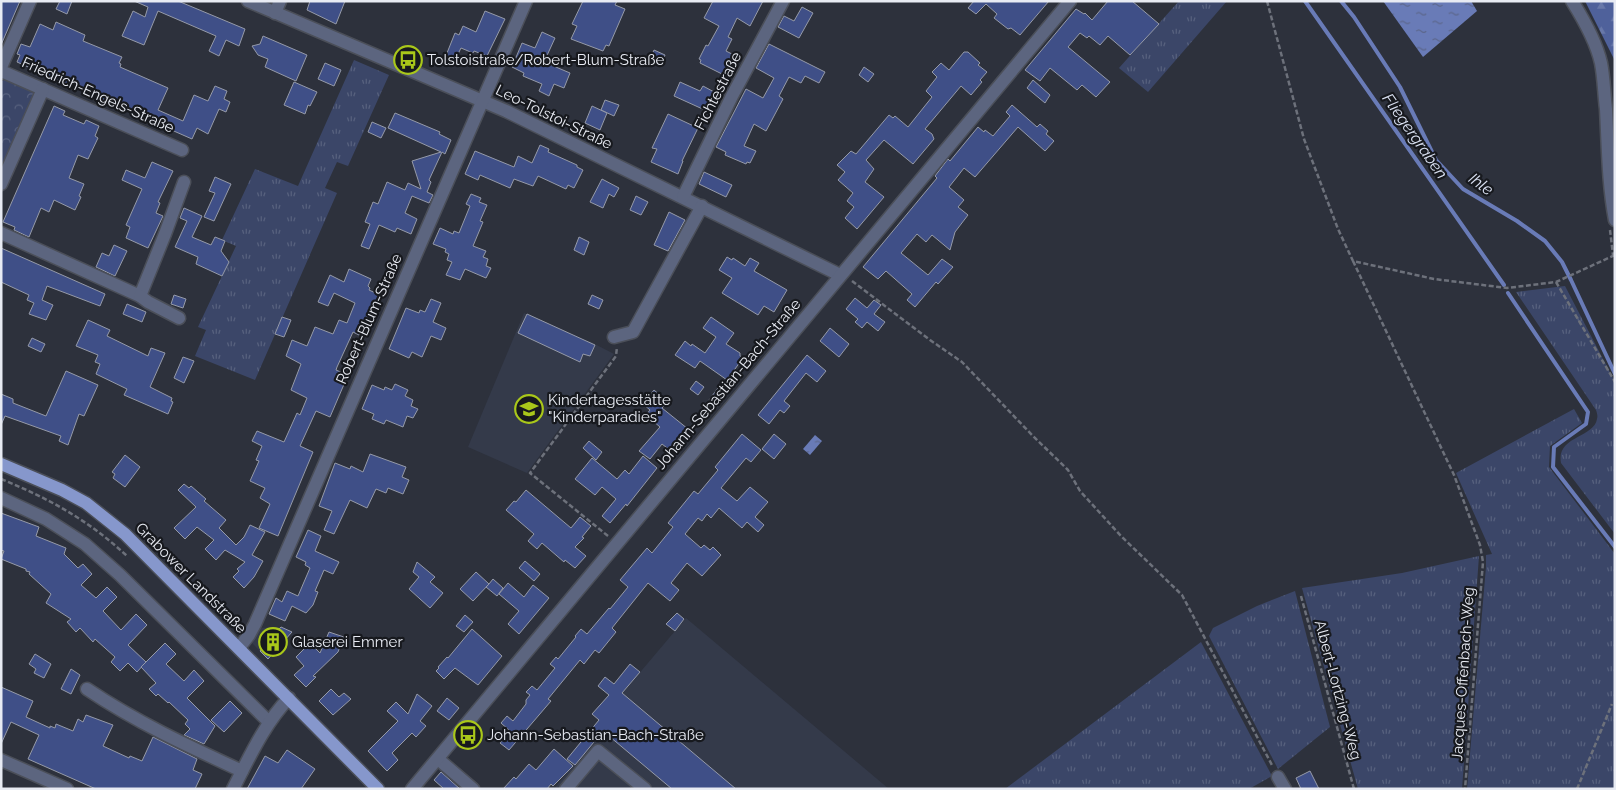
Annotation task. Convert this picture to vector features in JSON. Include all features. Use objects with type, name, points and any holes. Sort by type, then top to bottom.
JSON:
[{"type":"main road","name":"Grabower Landstraße","points":[[1,464],[62,490],[86,503],[108,520],[143,551],[378,789]]},
{"type":"street","points":[[1,69],[30,1]]},
{"type":"street","name":"Leo-Tolstoi-Straße","points":[[248,1],[278,7],[482,101],[702,206],[840,275]]},
{"type":"street","name":"Robert-Blum-Straße","points":[[239,648],[255,624],[526,1]]},
{"type":"street","name":"Fichtestraße","points":[[683,197],[732,96],[783,1]]},
{"type":"street","name":"Johann-Sebastian-Bach-Straße","points":[[412,789],[1070,1]]},
{"type":"street","points":[[1572,1],[1585,23],[1600,62],[1615,220]]},
{"type":"street","name":"Friedrich-Engels-Straße","points":[[1,69],[182,150]]},
{"type":"street","points":[[1,184],[43,89]]},
{"type":"street","points":[[140,296],[166,234],[184,182]]},
{"type":"street","points":[[614,337],[633,332],[702,206]]},
{"type":"street","points":[[1,233],[140,296],[179,318]]},
{"type":"street","points":[[1,498],[46,519],[85,544],[120,575],[269,722]]},
{"type":"street","points":[[86,689],[114,708],[161,734],[242,771]]},
{"type":"street","points":[[233,789],[269,722],[289,698]]},
{"type":"street","points":[[566,789],[598,751],[644,789]]},
{"type":"street","points":[[438,759],[474,789]]},
{"type":"street","points":[[1,760],[48,785],[67,789]]},
{"type":"street","points":[[1278,777],[1284,789]]},
{"type":"path","name":"Jacques-Offenbach-Weg","points":[[1267,1],[1304,139],[1338,228],[1454,475],[1480,545],[1483,562],[1465,789]]},
{"type":"path","points":[[1353,262],[1434,279],[1507,288],[1556,282],[1615,255]]},
{"type":"path","points":[[840,275],[854,282],[962,362],[1032,436],[1068,470],[1080,491],[1121,536],[1182,595],[1278,777]]},
{"type":"path","points":[[1556,282],[1615,382]]},
{"type":"path","points":[[614,337],[617,348],[616,356],[530,472],[617,544]]},
{"type":"path","points":[[1,479],[44,497],[70,512],[97,530],[131,558]]},
{"type":"path","name":"Albert-Lortzing-Weg","points":[[1301,596],[1354,789]]},
{"type":"path","points":[[1577,789],[1612,704]]},
{"type":"shaded area","name":"Kindertagesstätte \"Kinderparadies\"","points":[[524,313],[614,354],[527,473],[468,447]]},
{"type":"shaded area","points":[[686,618],[889,789],[554,789],[567,773],[560,767]]},
{"type":"shaded area","points":[[281,627],[292,632],[268,659],[252,643],[259,628]]},
{"type":"green space","points":[[1179,1],[1227,1],[1148,92],[1119,68]]},
{"type":"green space","points":[[1585,1],[1615,1],[1615,77],[1614,59]]},
{"type":"green space","points":[[354,60],[389,75],[348,166],[337,162],[325,188],[337,193],[255,380],[195,356],[206,330],[198,327],[236,246],[222,240],[255,169],[298,186]]},
{"type":"green space","points":[[5,79],[34,92],[34,94],[1,174],[1,82]]},
{"type":"green space","points":[[1565,286],[1615,382],[1615,534],[1561,463],[1561,454],[1564,447],[1594,425],[1597,417],[1596,410],[1516,292]]},
{"type":"green space","points":[[1574,409],[1582,423],[1550,446],[1549,467],[1615,554],[1615,789],[1467,789],[1486,555],[1492,554],[1456,473]]},
{"type":"green space","points":[[1479,556],[1462,789],[1358,789],[1302,588],[1402,573]]},
{"type":"green space","points":[[1295,591],[1330,727],[1278,769],[1209,636],[1213,628],[1257,606]]},
{"type":"green space","points":[[1201,642],[1272,776],[1249,789],[1005,789]]},
{"type":"water","points":[[1383,1],[1471,1],[1477,11],[1423,57]]},
{"type":"water","points":[[815,435],[822,441],[810,455],[803,449]]},
{"type":"building","points":[[1,1],[20,1],[1,45]]},
{"type":"building","points":[[60,1],[72,1],[67,14],[56,9]]},
{"type":"building","points":[[134,1],[178,1],[245,29],[239,46],[226,40],[219,56],[209,51],[216,36],[158,11],[144,45],[122,36],[133,11],[145,17],[148,7]]},
{"type":"building","points":[[310,1],[345,1],[336,24],[307,10]]},
{"type":"building","points":[[583,1],[617,1],[615,5],[625,9],[609,46],[606,45],[603,51],[571,39],[577,26],[572,24]]},
{"type":"building","points":[[713,1],[763,1],[750,26],[737,18],[728,37],[732,39],[726,51],[732,54],[731,56],[733,57],[724,75],[700,63],[701,60],[699,59],[719,26],[704,18]]},
{"type":"building","points":[[974,1],[1049,1],[1020,35],[1011,28],[1008,29],[994,18],[997,14],[986,4],[976,14],[968,8]]},
{"type":"building","points":[[1108,1],[1132,1],[1159,24],[1130,55],[1108,36],[1100,45],[1089,36],[1087,38],[1080,33],[1068,47],[1110,82],[1096,97],[1082,85],[1077,90],[1050,68],[1040,81],[1025,70],[1076,9],[1085,13],[1092,20]]},
{"type":"building","points":[[802,7],[813,13],[799,38],[778,27],[784,16],[794,21]]},
{"type":"building","points":[[485,11],[505,19],[487,56],[461,48],[454,62],[445,58],[455,33],[459,35],[463,26],[476,32]]},
{"type":"building","points":[[56,22],[85,35],[83,41],[122,57],[119,63],[121,64],[120,67],[168,88],[158,110],[183,121],[194,95],[208,101],[215,86],[227,91],[224,99],[230,102],[226,112],[219,109],[208,134],[197,128],[192,139],[17,62],[20,55],[17,54],[21,44],[30,47],[40,24],[53,30]]},
{"type":"building","points":[[542,32],[555,38],[544,62],[570,73],[564,88],[554,84],[549,96],[539,91],[542,84],[523,76],[524,73],[512,67],[522,43],[535,48]]},
{"type":"building","points":[[263,36],[307,55],[296,81],[265,67],[268,59],[258,55],[252,46],[260,44]]},
{"type":"building","points":[[769,44],[825,72],[819,83],[805,76],[801,83],[789,77],[779,96],[783,99],[766,131],[754,124],[744,146],[756,151],[750,163],[747,162],[746,164],[725,155],[726,152],[716,147],[746,89],[763,98],[774,78],[756,68]]},
{"type":"building","points":[[654,50],[665,55],[662,64],[650,59]]},
{"type":"building","points":[[964,52],[968,52],[980,63],[978,65],[987,72],[980,80],[982,82],[971,95],[961,86],[925,129],[932,134],[934,139],[913,164],[884,140],[866,160],[874,169],[865,182],[884,197],[857,229],[845,218],[854,207],[847,201],[853,193],[838,180],[845,172],[837,165],[851,151],[856,154],[889,115],[893,118],[895,116],[908,127],[932,97],[926,91],[937,77],[932,72],[941,63],[949,70]]},
{"type":"building","points":[[325,63],[341,70],[334,86],[318,79]]},
{"type":"building","points":[[864,67],[874,74],[868,82],[859,75]]},
{"type":"building","points":[[1033,80],[1050,95],[1045,103],[1027,88]]},
{"type":"building","points":[[294,82],[317,92],[310,106],[308,105],[305,114],[284,105]]},
{"type":"building","points":[[680,82],[700,91],[703,86],[716,93],[707,111],[674,96]]},
{"type":"building","points":[[605,100],[619,105],[614,116],[601,110]]},
{"type":"building","points":[[1012,105],[1037,127],[1040,124],[1048,131],[1046,134],[1054,141],[1045,151],[1018,127],[975,177],[964,168],[949,187],[964,200],[958,207],[968,215],[955,232],[950,250],[932,235],[926,242],[917,234],[901,253],[928,275],[942,259],[953,267],[938,284],[936,282],[915,307],[907,300],[912,294],[886,271],[878,279],[863,267],[937,178],[935,176],[948,159],[950,161],[978,127],[993,136],[1010,116],[1006,112]]},
{"type":"building","points":[[54,106],[65,111],[63,115],[84,124],[86,120],[99,126],[95,136],[98,138],[88,159],[78,155],[69,178],[84,184],[75,210],[54,200],[49,212],[41,208],[29,237],[14,230],[15,227],[3,222]]},
{"type":"building","points":[[592,106],[607,113],[600,130],[585,123]]},
{"type":"building","points":[[395,113],[440,132],[439,134],[451,140],[445,154],[442,152],[429,180],[431,182],[427,192],[433,195],[429,203],[412,196],[405,213],[417,219],[411,234],[397,228],[395,232],[379,225],[369,249],[361,246],[370,224],[365,222],[373,202],[378,204],[387,182],[405,190],[408,183],[421,189],[412,161],[441,152],[388,128]]},
{"type":"building","points":[[668,114],[698,128],[682,161],[678,174],[651,162],[657,149],[652,148]]},
{"type":"building","points":[[372,122],[386,128],[381,138],[368,132]]},
{"type":"building","points":[[540,145],[549,149],[548,152],[577,165],[577,167],[583,170],[574,188],[568,185],[566,189],[538,176],[533,186],[514,179],[510,188],[480,175],[478,180],[465,174],[475,151],[514,167],[518,156],[532,163]]},
{"type":"building","points":[[152,162],[173,171],[158,202],[160,203],[156,213],[163,216],[148,248],[126,238],[130,227],[126,225],[142,189],[122,180],[126,170],[145,178]]},
{"type":"building","points":[[704,172],[732,185],[726,197],[699,184]]},
{"type":"building","points":[[215,177],[231,184],[214,221],[204,217],[215,193],[209,191]]},
{"type":"building","points":[[602,179],[619,188],[614,197],[609,194],[603,208],[590,202]]},
{"type":"building","points":[[471,194],[481,198],[479,202],[487,205],[480,221],[483,222],[473,246],[486,251],[483,257],[488,259],[486,266],[491,268],[486,278],[465,269],[460,280],[446,275],[452,262],[447,260],[449,254],[445,252],[446,249],[433,244],[440,228],[453,234],[454,231],[459,233],[470,206],[466,204]]},
{"type":"building","points":[[636,196],[648,202],[641,215],[630,210]]},
{"type":"building","points":[[184,208],[202,216],[192,237],[211,245],[215,237],[225,241],[221,251],[229,262],[222,276],[196,264],[198,257],[175,247],[187,221],[180,218]]},
{"type":"building","points":[[669,212],[685,220],[668,251],[654,245]]},
{"type":"building","points":[[579,237],[589,242],[584,255],[574,250]]},
{"type":"building","points":[[114,245],[127,251],[115,276],[96,267],[102,253],[109,256]]},
{"type":"building","points":[[1,248],[105,294],[100,306],[47,286],[42,300],[53,305],[46,320],[29,314],[34,303],[27,300],[29,295],[1,282]]},
{"type":"building","points":[[727,257],[732,260],[733,258],[745,266],[750,258],[759,263],[754,271],[787,290],[774,312],[764,306],[758,315],[722,293],[732,278],[719,270]]},
{"type":"building","points":[[349,269],[371,279],[368,286],[369,290],[382,296],[375,312],[370,310],[359,335],[353,332],[337,367],[336,370],[348,375],[330,417],[316,411],[300,446],[313,452],[278,536],[259,528],[270,504],[260,498],[265,488],[250,481],[259,461],[256,460],[262,446],[252,441],[257,431],[284,442],[297,413],[300,415],[307,398],[291,390],[301,364],[286,356],[292,340],[307,346],[315,327],[333,334],[339,320],[347,323],[355,303],[334,293],[328,306],[318,302],[330,275],[344,282]]},
{"type":"building","points":[[174,295],[186,299],[183,308],[171,304]]},
{"type":"building","points":[[592,295],[603,300],[599,309],[588,304]]},
{"type":"building","points":[[855,298],[867,308],[874,300],[881,305],[874,314],[885,322],[878,331],[867,322],[862,328],[855,322],[858,319],[846,309]]},
{"type":"building","points":[[431,299],[441,303],[433,322],[446,328],[441,340],[431,336],[422,357],[412,352],[409,358],[389,349],[406,308],[419,313],[420,310],[425,312]]},
{"type":"building","points":[[127,304],[146,312],[142,322],[123,314]]},
{"type":"building","points":[[527,314],[595,345],[590,356],[583,354],[580,362],[518,333]]},
{"type":"building","points":[[282,317],[291,320],[284,337],[275,334]]},
{"type":"building","points":[[711,317],[734,333],[726,344],[740,353],[740,356],[743,358],[727,380],[700,361],[695,368],[675,355],[685,341],[705,353],[716,337],[703,328]]},
{"type":"building","points":[[88,320],[110,330],[107,336],[148,356],[151,348],[165,353],[150,387],[172,398],[171,401],[173,402],[168,414],[124,395],[127,389],[96,374],[100,364],[95,362],[98,355],[76,346]]},
{"type":"building","points":[[830,328],[849,344],[839,357],[820,341]]},
{"type":"building","points":[[32,338],[45,344],[41,352],[28,346]]},
{"type":"building","points":[[807,355],[826,371],[817,382],[806,373],[784,401],[790,406],[784,413],[780,410],[769,424],[758,415]]},
{"type":"building","points":[[183,357],[194,361],[184,383],[174,378]]},
{"type":"building","points":[[66,371],[98,385],[84,416],[79,414],[68,445],[59,441],[61,436],[5,416],[1,425],[1,394],[13,399],[13,403],[46,416]]},
{"type":"building","points":[[696,381],[704,387],[698,395],[690,389]]},
{"type":"building","points":[[395,384],[408,390],[405,396],[413,400],[411,406],[418,409],[413,418],[407,416],[403,427],[386,420],[384,424],[372,419],[374,414],[362,409],[372,385],[384,390],[385,387],[392,390]]},
{"type":"building","points":[[718,388],[726,395],[717,407],[709,400]]},
{"type":"building","points":[[654,390],[662,397],[659,401],[664,406],[662,408],[688,429],[671,451],[662,444],[650,459],[639,451],[660,427],[646,415],[650,410],[643,404]]},
{"type":"building","points":[[742,434],[761,450],[751,462],[746,458],[721,488],[737,501],[750,487],[768,502],[755,517],[764,525],[758,532],[747,522],[742,528],[719,508],[711,518],[707,514],[702,521],[698,518],[685,534],[701,548],[704,545],[710,550],[713,547],[721,555],[702,576],[687,563],[671,583],[679,590],[670,601],[648,583],[612,628],[616,632],[599,653],[595,650],[584,664],[580,660],[548,699],[551,701],[509,750],[500,743],[510,731],[501,723],[507,716],[513,721],[526,704],[526,700],[530,695],[526,692],[532,686],[537,690],[555,668],[550,664],[556,657],[558,659],[581,629],[587,634],[610,609],[628,587],[620,580],[647,548],[652,553],[673,527],[668,523],[694,491],[698,494],[718,470],[715,467]]},
{"type":"building","points":[[774,434],[786,444],[774,459],[762,449]]},
{"type":"building","points":[[589,441],[602,452],[596,460],[583,448]]},
{"type":"building","points":[[370,454],[406,467],[402,477],[409,480],[403,494],[388,488],[386,493],[376,489],[367,508],[350,500],[334,534],[324,530],[332,511],[319,506],[335,463],[350,469],[351,466],[363,472]]},
{"type":"building","points":[[125,455],[140,467],[125,487],[113,478],[115,474],[112,472]]},
{"type":"building","points":[[643,456],[657,468],[627,506],[626,504],[610,523],[602,516],[616,499],[602,487],[595,495],[575,479],[592,458],[617,479],[625,470],[629,474]]},
{"type":"building","points":[[184,484],[189,488],[191,486],[206,499],[204,501],[226,520],[219,528],[236,545],[244,537],[250,525],[265,532],[252,555],[263,561],[254,577],[244,588],[233,577],[239,571],[237,569],[245,562],[225,550],[216,560],[205,549],[214,540],[197,527],[185,539],[174,528],[196,507],[178,490]]},
{"type":"building","points":[[526,490],[571,528],[580,517],[591,526],[582,537],[584,538],[575,547],[586,556],[575,568],[565,560],[564,562],[542,543],[537,549],[528,541],[534,534],[506,510]]},
{"type":"building","points":[[1,513],[39,527],[36,536],[66,548],[64,554],[78,568],[83,564],[92,574],[81,585],[96,598],[107,587],[117,597],[103,611],[121,630],[136,614],[147,625],[128,645],[146,662],[137,672],[128,663],[120,671],[111,662],[115,657],[95,639],[93,642],[80,628],[76,632],[67,622],[71,619],[46,603],[51,594],[29,574],[30,572],[1,559],[4,551],[1,550]]},
{"type":"building","points":[[308,530],[321,536],[315,551],[339,562],[333,574],[324,570],[315,591],[318,592],[313,605],[306,613],[292,606],[285,621],[269,614],[276,598],[282,602],[287,591],[298,596],[310,568],[305,565],[306,562],[296,557]]},
{"type":"building","points":[[525,561],[540,574],[534,581],[519,568]]},
{"type":"building","points":[[417,562],[435,577],[430,582],[443,593],[430,608],[409,589],[419,577],[413,572]]},
{"type":"building","points":[[476,572],[489,584],[493,579],[503,588],[497,596],[486,587],[473,601],[460,589]]},
{"type":"building","points":[[508,583],[524,597],[533,585],[549,598],[519,634],[508,624],[519,611],[499,594]]},
{"type":"building","points":[[677,613],[684,619],[675,631],[666,624]]},
{"type":"building","points":[[465,615],[473,622],[464,632],[456,626]]},
{"type":"building","name":"Glaserei Emmer","points":[[281,627],[292,632],[268,659],[260,651],[264,646],[264,641],[268,637],[273,636]]},
{"type":"building","points":[[472,629],[502,656],[478,685],[455,668],[444,679],[436,671],[438,667]]},
{"type":"building","points":[[329,632],[344,637],[338,652],[313,676],[316,677],[306,687],[294,675],[304,666],[296,657],[310,643],[320,653]]},
{"type":"building","points":[[165,643],[176,654],[166,664],[184,681],[194,670],[204,681],[187,698],[215,726],[204,744],[184,735],[190,729],[185,724],[188,720],[169,702],[158,694],[156,696],[149,689],[156,683],[141,667]]},
{"type":"building","points":[[35,654],[51,664],[44,678],[34,673],[36,669],[29,664]]},
{"type":"building","points":[[630,664],[640,672],[622,693],[736,789],[672,789],[603,731],[575,765],[567,759],[599,720],[592,714],[609,695],[598,686],[605,677],[614,684]]},
{"type":"building","points":[[71,669],[80,675],[71,694],[61,689]]},
{"type":"building","points":[[1,687],[33,701],[26,717],[50,728],[50,726],[55,728],[56,724],[73,731],[78,719],[83,722],[86,715],[113,725],[103,746],[129,758],[130,756],[142,761],[153,737],[197,759],[193,770],[202,774],[195,789],[96,789],[28,759],[39,735],[11,722],[1,744]]},
{"type":"building","points":[[331,689],[339,697],[344,693],[351,699],[333,715],[319,701]]},
{"type":"building","points":[[417,694],[432,706],[420,721],[426,726],[416,737],[412,733],[392,753],[398,760],[387,771],[368,751],[398,721],[387,711],[396,702],[408,714]]},
{"type":"building","points":[[447,698],[459,708],[449,720],[437,711]]},
{"type":"building","points":[[230,701],[242,713],[224,732],[211,720]]},
{"type":"building","points":[[554,749],[573,766],[553,786],[551,784],[547,789],[503,789],[514,777],[516,779],[529,764],[536,770]]},
{"type":"building","points":[[287,750],[315,769],[301,789],[247,789],[265,756],[278,763]]},
{"type":"building","points":[[1310,771],[1319,789],[1301,789],[1296,778]]},
{"type":"building","points":[[441,772],[460,789],[444,789],[434,780]]},
{"type":"waterway","name":"Fliegergraben","points":[[1305,1],[1504,285]]},
{"type":"waterway","name":"Ihle","points":[[1341,1],[1354,17],[1400,87],[1436,160],[1463,189],[1517,221],[1545,241],[1562,262],[1615,374]]},
{"type":"waterway","name":"Fliegergraben","points":[[1508,293],[1588,412],[1586,424],[1554,447],[1553,467],[1615,547]]},
{"type":"place","name":"Tolstoistraße/Robert-Blum-Straße","points":[[408,60]]},
{"type":"place","name":"Kindertagesstätte \"Kinderparadies\"","points":[[529,409]]},
{"type":"place","name":"Glaserei Emmer","points":[[273,642]]},
{"type":"place","name":"Johann-Sebastian-Bach-Straße","points":[[468,735]]}]
